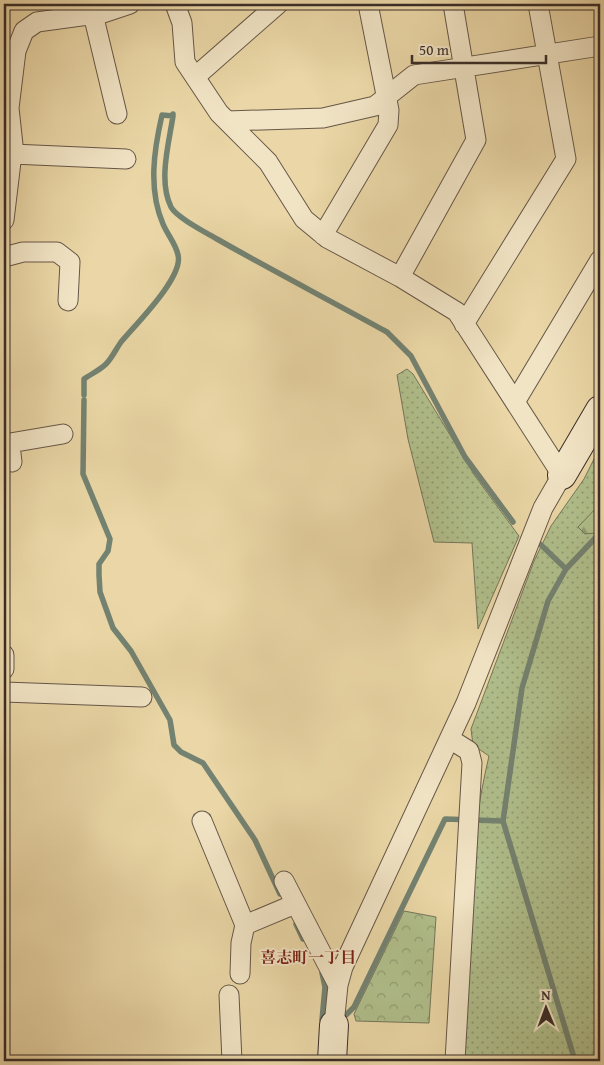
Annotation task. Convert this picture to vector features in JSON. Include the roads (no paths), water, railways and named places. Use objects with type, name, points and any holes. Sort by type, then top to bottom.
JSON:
[{"type":"street","points":[[4,220],[12,154],[6,108],[9,55],[24,31],[37,22],[93,14],[130,4]]},
{"type":"street","points":[[175,4],[182,23],[185,62],[219,113],[268,162],[304,219],[323,235],[400,277],[457,312],[562,475]]},
{"type":"street","points":[[195,77],[262,10],[278,4]]},
{"type":"street","points":[[323,235],[388,126],[389,110],[368,4]]},
{"type":"street","points":[[400,277],[476,140],[453,4]]},
{"type":"street","points":[[464,324],[566,159],[538,4]]},
{"type":"street","points":[[93,14],[117,114]]},
{"type":"street","points":[[227,120],[323,118],[375,106],[414,75],[600,46]]},
{"type":"street","points":[[12,154],[126,160]]},
{"type":"street","points":[[4,257],[23,252],[57,252],[70,262],[68,301]]},
{"type":"street","points":[[515,402],[600,260]]},
{"type":"street","points":[[332,1061],[338,985],[343,967],[466,703],[542,508],[600,410]]},
{"type":"street","points":[[8,450],[63,434]]},
{"type":"street","points":[[4,655],[4,669]]},
{"type":"street","points":[[4,692],[142,697]]},
{"type":"street","points":[[450,739],[468,751],[472,763],[455,1061]]},
{"type":"street","points":[[202,821],[245,925],[241,943],[240,974]]},
{"type":"street","points":[[284,881],[338,985]]},
{"type":"street","points":[[245,925],[296,904]]},
{"type":"street","points":[[229,995],[232,1061]]},
{"type":"waterway","points":[[84,395],[84,379],[108,362],[121,342],[166,288],[178,264],[177,251],[158,211],[154,183],[155,156],[162,115],[173,116],[173,114]]},
{"type":"waterway","points":[[173,116],[167,150],[165,186],[167,197],[174,211],[206,233],[387,332],[411,356],[465,457],[513,522]]},
{"type":"waterway","points":[[84,400],[83,474],[110,539],[108,551],[99,564],[99,575],[100,592],[113,628],[131,651],[170,720],[174,745],[181,752],[203,763],[255,840],[280,894]]},
{"type":"waterway","points":[[575,1061],[503,821],[522,688],[548,601],[566,569],[600,533]]},
{"type":"waterway","points":[[540,544],[566,569]]},
{"type":"waterway","points":[[338,1017],[346,1015],[354,1007],[445,819],[503,821]]},
{"type":"waterway","points":[[296,924],[303,939]]},
{"type":"waterway","points":[[322,973],[325,987],[322,1020]]},
{"type":"district","name":"喜志町一丁目","points":[[308,957]]}]
